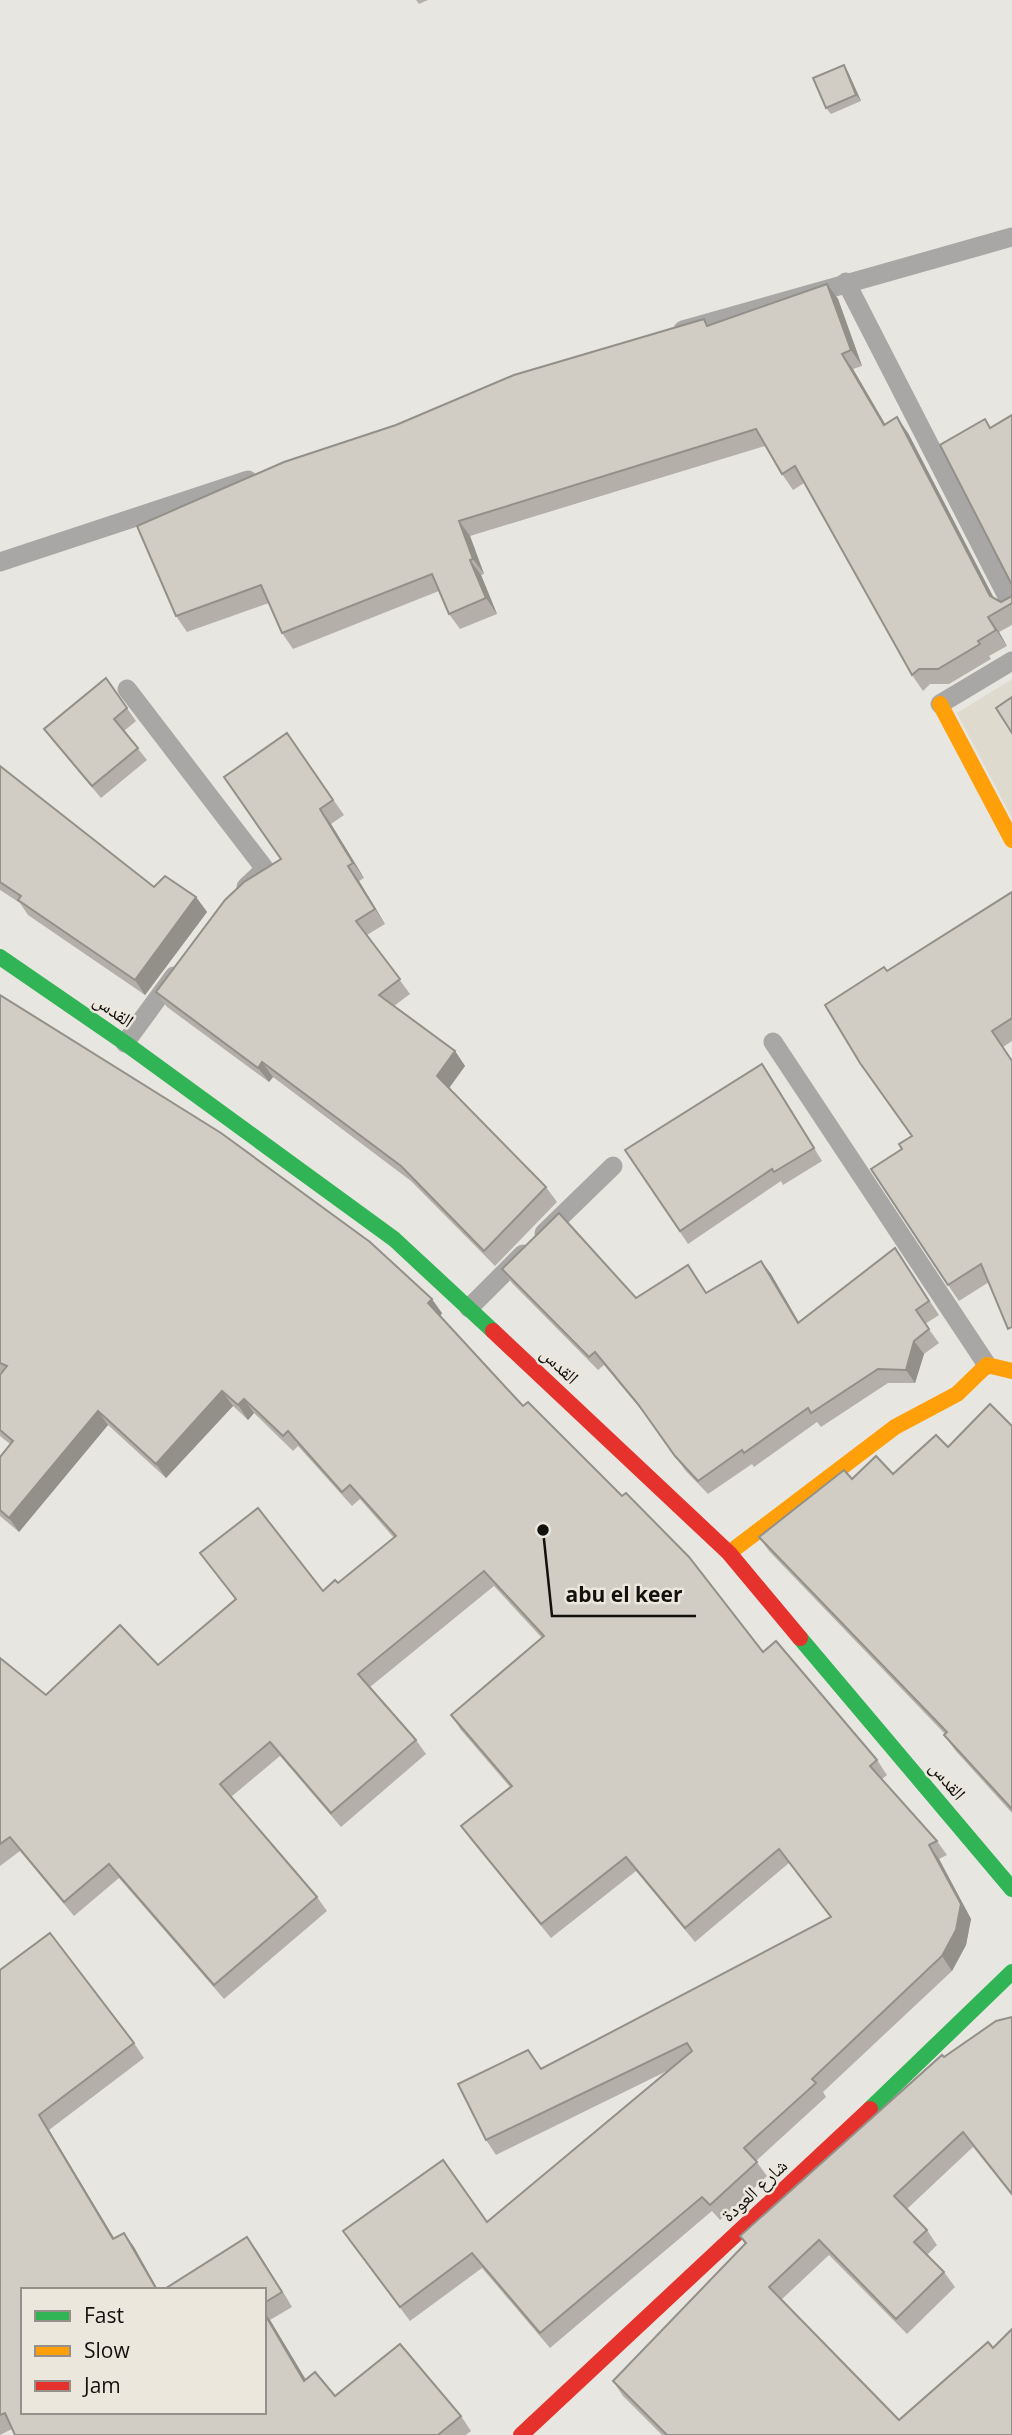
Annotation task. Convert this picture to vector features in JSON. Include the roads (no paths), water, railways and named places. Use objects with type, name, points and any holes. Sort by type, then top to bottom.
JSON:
[{"type":"main road","points":[[940,705],[1012,840]]},
{"type":"main road","name":"القدس","points":[[0,957],[125,1042],[394,1239],[469,1308],[729,1553],[1012,1889]]},
{"type":"main road","points":[[729,1553],[895,1427],[957,1394],[987,1365],[1012,1371]]},
{"type":"main road","name":"شارع العودة","points":[[522,2435],[799,2177],[1012,1972]]},
{"type":"lane","points":[[663,336],[1012,237]]},
{"type":"lane","points":[[846,282],[1012,606]]},
{"type":"lane","points":[[0,562],[273,472]]},
{"type":"lane","points":[[940,705],[1012,661]]},
{"type":"lane","points":[[127,689],[265,869],[236,897]]},
{"type":"lane","points":[[125,1042],[187,959]]},
{"type":"lane","points":[[773,1042],[987,1365]]},
{"type":"lane","points":[[469,1308],[613,1166]]},
{"type":"place","name":"abu el keer","points":[[543,1530]]}]
